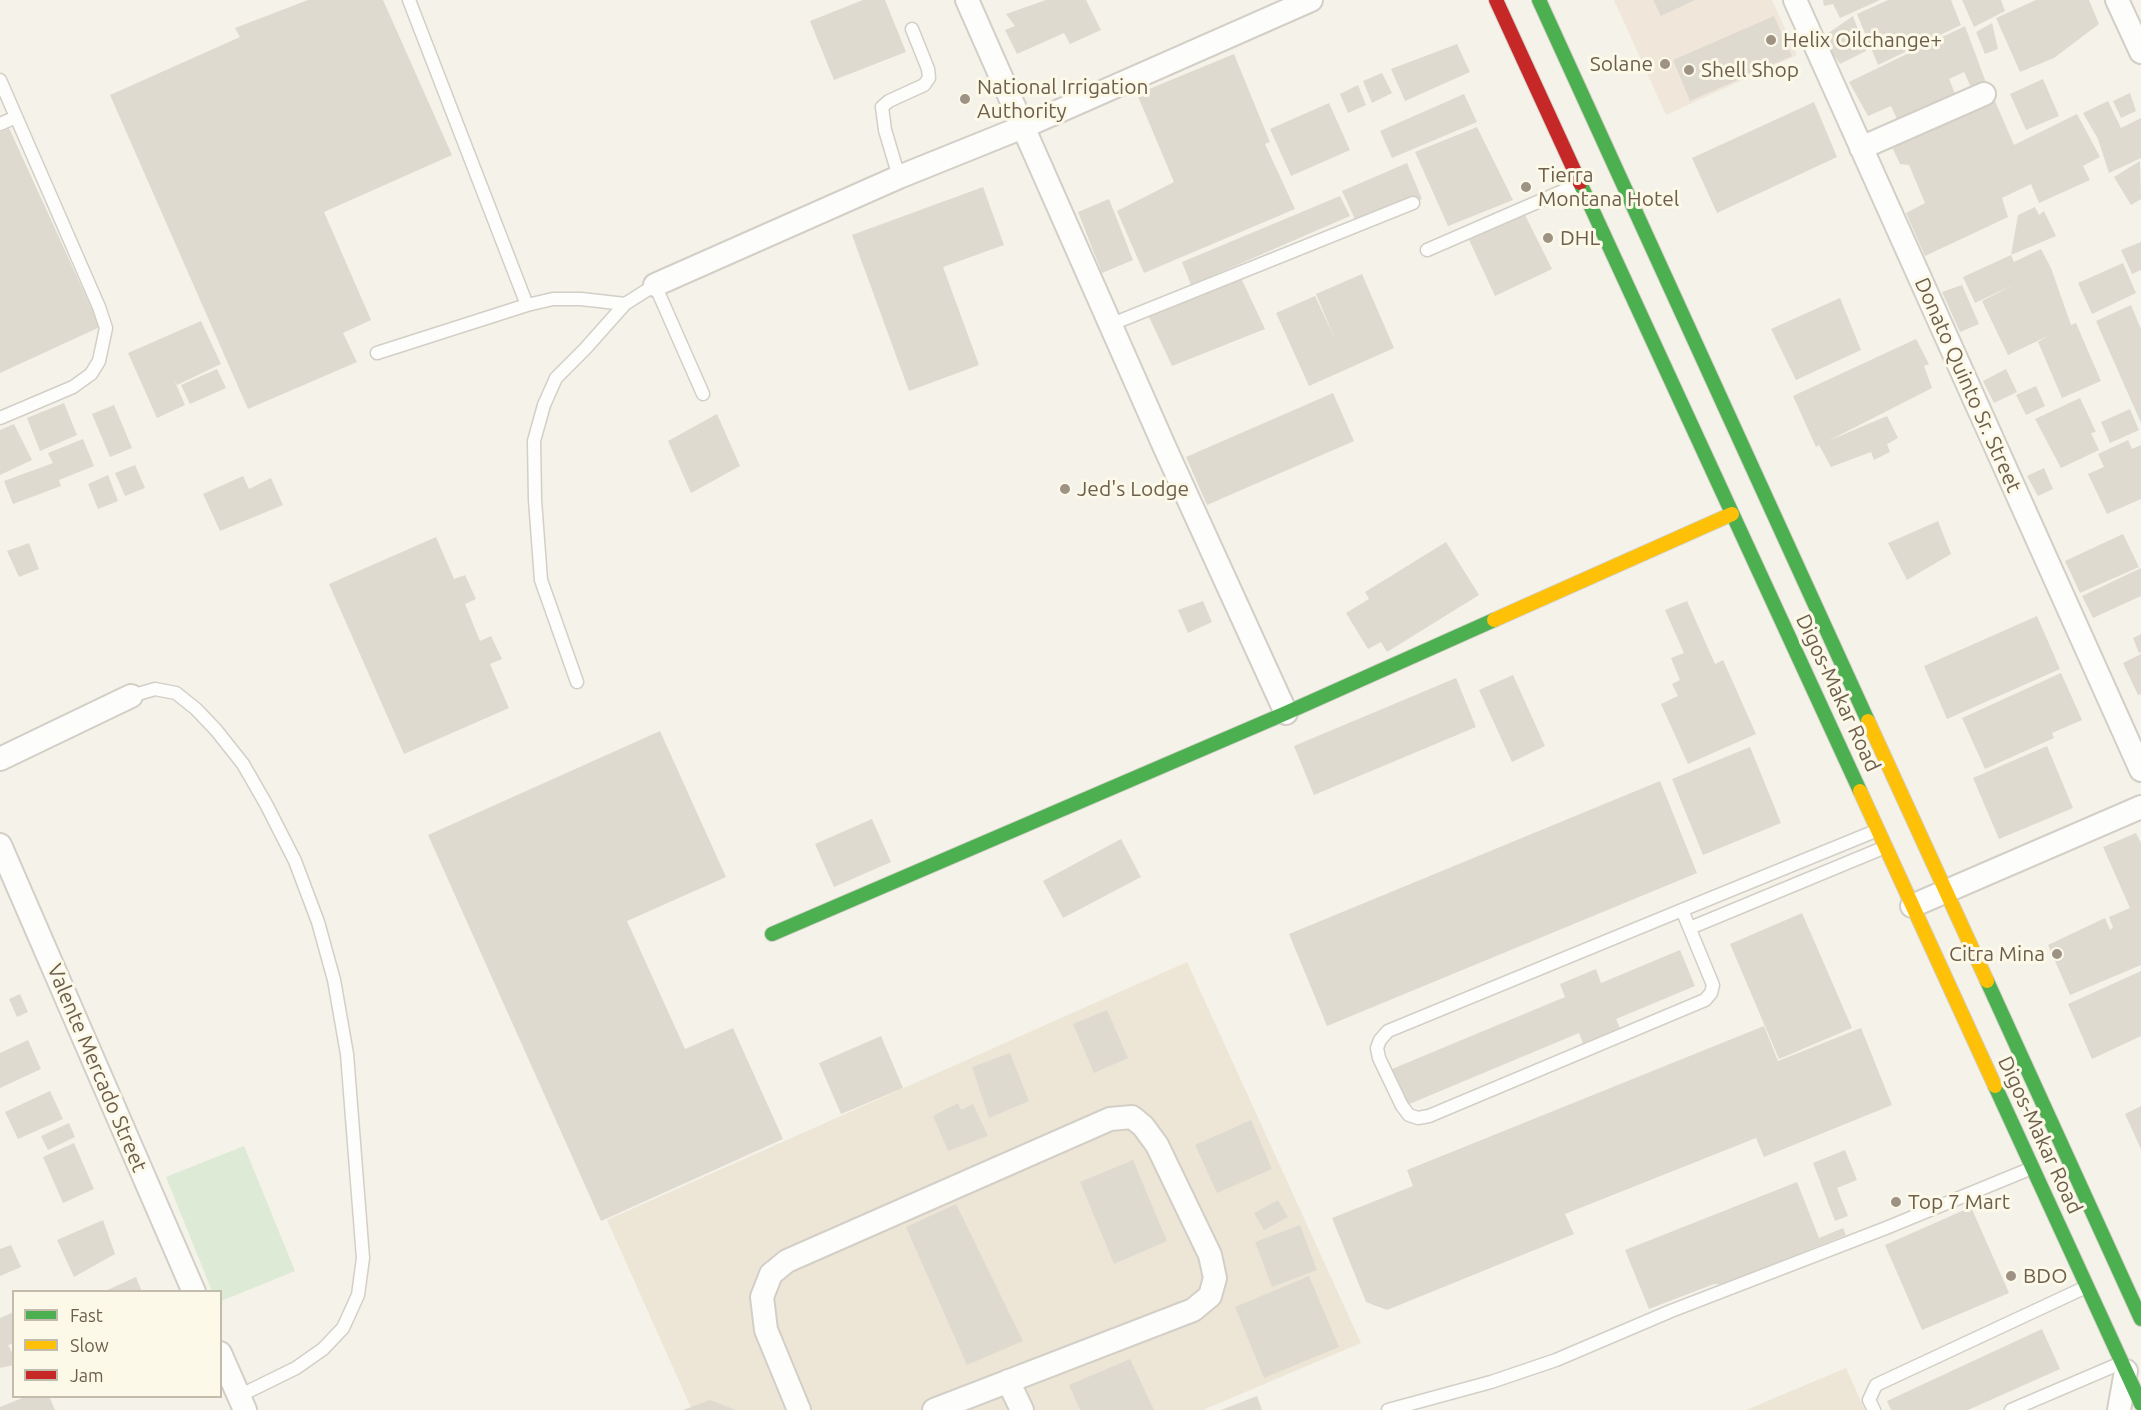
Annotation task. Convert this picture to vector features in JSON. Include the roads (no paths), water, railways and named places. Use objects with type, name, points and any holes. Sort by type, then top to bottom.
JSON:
[{"type":"main road","name":"Digos-Makar Road","points":[[1496,0],[2141,1404]]},
{"type":"main road","name":"Digos-Makar Road","points":[[1539,0],[2141,1319]]},
{"type":"main road","points":[[772,934],[1286,713],[1732,513]]},
{"type":"street","points":[[967,0],[1165,448],[1286,713]]},
{"type":"street","points":[[655,285],[898,177],[1023,127],[1311,0]]},
{"type":"street","name":"Donato Quinto Sr. Street","points":[[1795,0],[2141,770]]},
{"type":"street","points":[[2117,0],[2141,52]]},
{"type":"street","points":[[1861,148],[1984,94]]},
{"type":"street","points":[[0,759],[131,696]]},
{"type":"street","points":[[1912,906],[2141,807]]},
{"type":"street","name":"Valente Mercado Street","points":[[0,845],[193,1290]]},
{"type":"street","points":[[799,1410],[766,1330],[762,1297],[771,1274],[787,1261],[1110,1119],[1132,1117],[1143,1126],[1157,1145],[1210,1255],[1215,1278],[1210,1296],[1193,1310],[934,1410]]},
{"type":"street","points":[[222,1358],[242,1403]]},
{"type":"street","points":[[2119,1410],[2124,1367]]},
{"type":"street","points":[[1008,1381],[1022,1410]]},
{"type":"lane","points":[[409,0],[527,305]]},
{"type":"lane","points":[[898,177],[881,114],[882,107],[889,101],[924,84],[929,78],[928,69],[912,29]]},
{"type":"lane","points":[[0,80],[99,307],[106,328],[99,361],[91,374],[73,387],[0,418]]},
{"type":"lane","points":[[0,124],[16,117]]},
{"type":"lane","points":[[1427,250],[1580,184]]},
{"type":"lane","points":[[1112,324],[1413,203]]},
{"type":"lane","points":[[577,682],[541,580],[535,500],[534,441],[544,405],[556,378],[625,304],[655,285],[703,394]]},
{"type":"lane","points":[[377,352],[553,299],[581,299],[625,304]]},
{"type":"lane","points":[[131,696],[155,689],[176,693],[196,709],[216,730],[243,764],[295,861],[318,922],[334,980],[347,1054],[363,1258],[358,1295],[343,1328],[323,1349],[242,1403]]},
{"type":"lane","points":[[1682,910],[1713,985],[1711,993],[1705,1000],[1429,1116],[1418,1118],[1408,1115],[1379,1058],[1377,1048],[1380,1040],[1388,1031],[1682,910],[1878,830]]},
{"type":"lane","points":[[1690,928],[1885,847]]},
{"type":"lane","points":[[1388,1410],[1491,1382],[1556,1360],[1671,1311],[1886,1228],[2032,1168]]},
{"type":"lane","points":[[1874,1410],[1869,1400],[1876,1385],[2087,1287]]},
{"type":"lane","points":[[2011,1410],[2124,1367]]},
{"type":"place","name":"Helix Oilchange+","points":[[1771,40]]},
{"type":"place","name":"Solane","points":[[1665,64]]},
{"type":"place","name":"Shell Shop","points":[[1689,70]]},
{"type":"place","name":"National Irrigation Authority","points":[[965,99]]},
{"type":"place","name":"Tierra Montana Hotel","points":[[1526,187]]},
{"type":"place","name":"DHL","points":[[1548,238]]},
{"type":"place","name":"Jed's Lodge","points":[[1065,489]]},
{"type":"place","name":"Citra Mina","points":[[2057,954]]},
{"type":"place","name":"Top 7 Mart","points":[[1896,1202]]},
{"type":"place","name":"BDO","points":[[2011,1276]]}]
